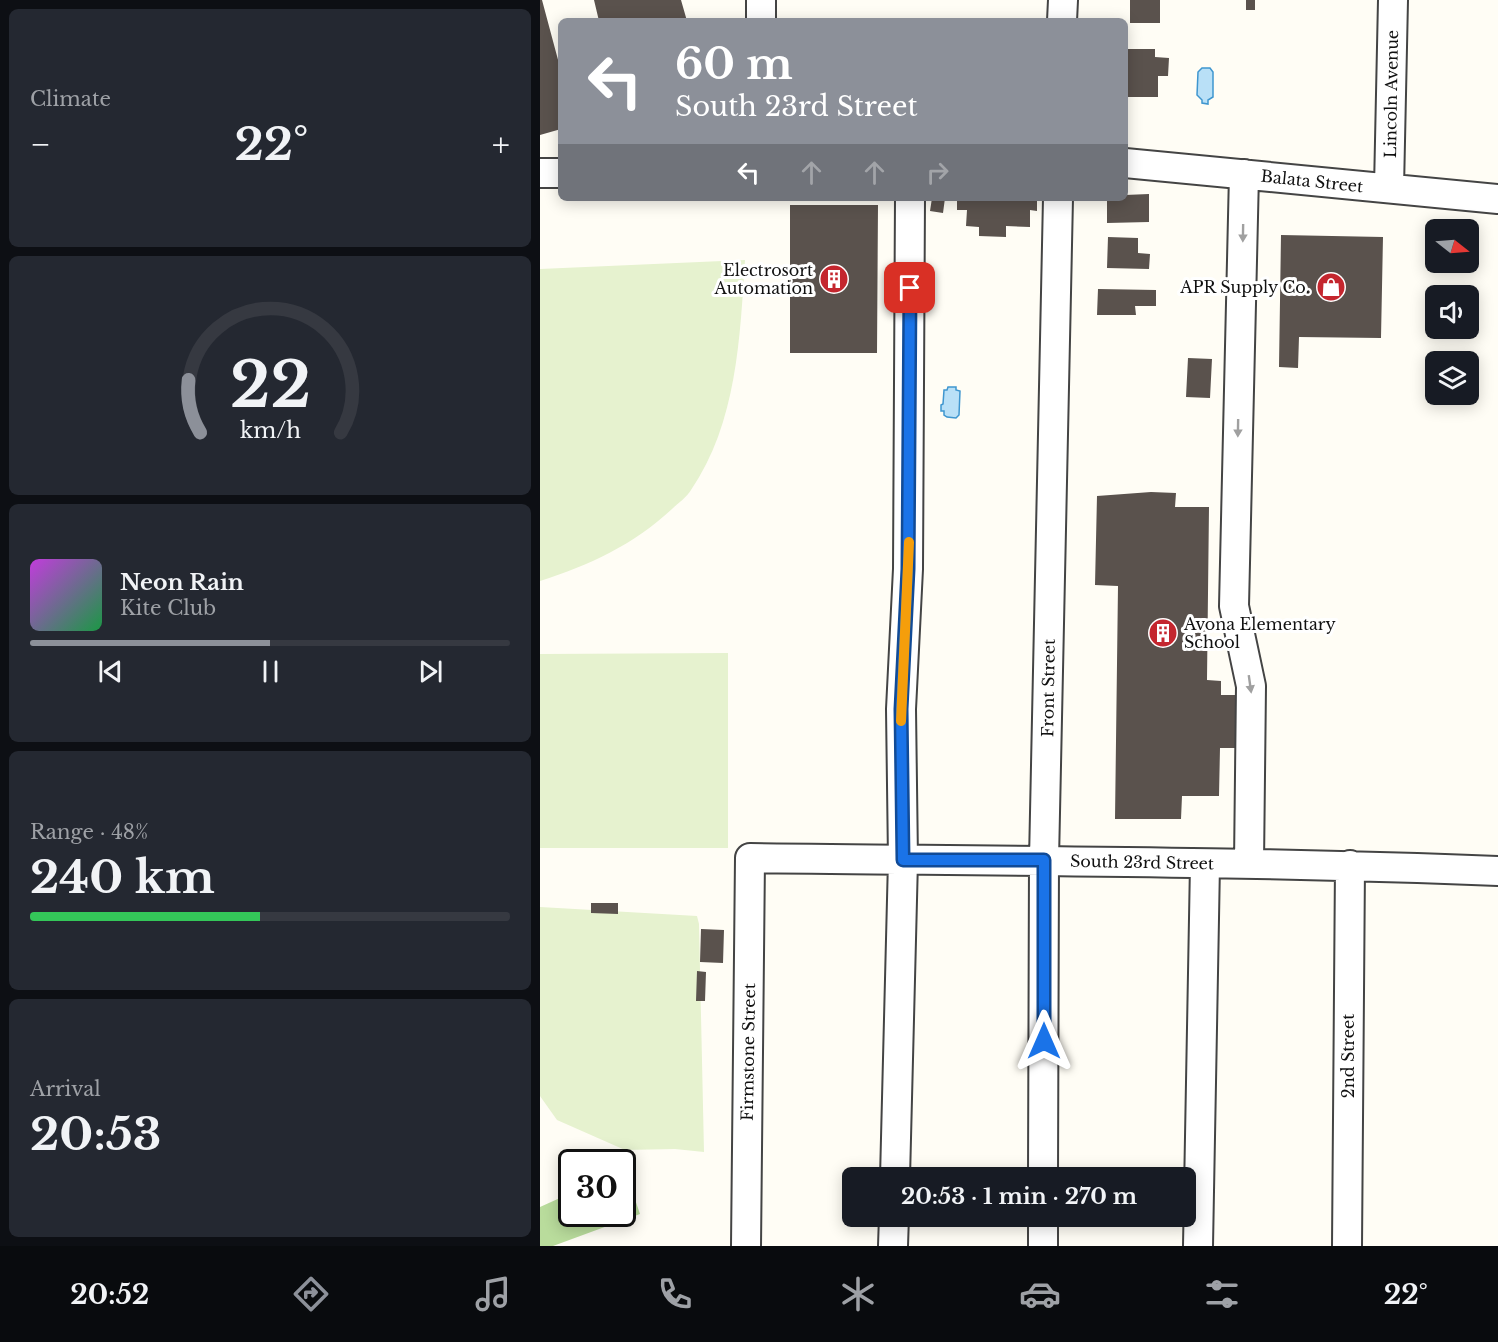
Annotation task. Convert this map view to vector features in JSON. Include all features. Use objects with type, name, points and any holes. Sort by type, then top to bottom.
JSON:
[{"type":"street","points":[[761,0],[761,18]]},
{"type":"street","points":[[1062,18],[1063,0]]},
{"type":"street","name":"Lincoln Avenue","points":[[1389,189],[1393,0]]},
{"type":"street","name":"Balata Street","points":[[1128,163],[1498,200]]},
{"type":"street","points":[[540,173],[558,173]]},
{"type":"street","points":[[1244,174],[1234,606],[1251,686],[1249,864]]},
{"type":"street","points":[[895,1167],[903,860],[901,709],[908,569],[910,201]]},
{"type":"street","name":"Front Street","points":[[1043,1167],[1044,860],[1058,201]]},
{"type":"street","name":"South 23rd Street","points":[[750,858],[1350,865],[1498,871]]},
{"type":"street","name":"Firmstone Street","points":[[746,1246],[750,858]]},
{"type":"street","points":[[1198,1246],[1205,864]]},
{"type":"street","name":"2nd Street","points":[[1347,1246],[1350,865]]},
{"type":"street","points":[[893,1246],[894,1227]]},
{"type":"street","points":[[1043,1227],[1043,1246]]},
{"type":"green space","points":[[745,260],[738,349],[727,408],[718,437],[691,490],[657,522],[626,543],[593,561],[540,581],[540,269]]},
{"type":"green space","points":[[728,653],[728,848],[540,848],[540,654]]},
{"type":"green space","points":[[540,907],[697,916],[704,1152],[675,1149],[623,1149],[557,1120],[540,1096]]},
{"type":"green space","points":[[558,1199],[558,1227],[605,1227],[553,1246],[540,1246],[540,1207]]},
{"type":"green space","points":[[636,1202],[640,1214],[636,1215]]},
{"type":"water","points":[[1202,68],[1210,68],[1213,72],[1213,97],[1208,100],[1208,104],[1202,103],[1197,95],[1198,72]]},
{"type":"water","points":[[948,387],[956,387],[956,390],[960,391],[959,415],[956,418],[947,417],[944,411],[941,411],[944,390]]},
{"type":"building","points":[[540,0],[542,0],[558,60],[558,130],[540,135]]},
{"type":"building","points":[[594,0],[681,0],[686,18],[598,18]]},
{"type":"building","points":[[1130,0],[1160,0],[1160,23],[1130,23]]},
{"type":"building","points":[[1246,0],[1255,0],[1255,10],[1246,10]]},
{"type":"building","points":[[1128,49],[1155,49],[1155,57],[1169,58],[1168,76],[1158,76],[1158,97],[1128,97]]},
{"type":"building","points":[[1149,194],[1149,222],[1107,223],[1107,201],[1128,201],[1128,195]]},
{"type":"building","points":[[932,201],[945,201],[943,213],[930,211]]},
{"type":"building","points":[[957,201],[1037,201],[1037,211],[1030,210],[1030,227],[1006,226],[1006,237],[979,236],[979,227],[966,226],[967,210],[957,210]]},
{"type":"building","name":"Electrosort Automation","points":[[790,205],[878,205],[877,353],[790,353]]},
{"type":"building","name":"APR Supply Co.","points":[[1281,235],[1383,237],[1381,338],[1299,337],[1298,368],[1279,367]]},
{"type":"building","points":[[1108,237],[1138,238],[1138,253],[1150,254],[1149,269],[1107,268]]},
{"type":"building","points":[[1098,289],[1156,290],[1156,306],[1135,306],[1136,315],[1097,315]]},
{"type":"building","points":[[1188,358],[1212,359],[1210,398],[1186,397]]},
{"type":"building","name":"Avona Elementary School","points":[[1151,492],[1176,493],[1175,507],[1209,507],[1207,680],[1221,681],[1221,695],[1238,695],[1238,748],[1220,748],[1219,796],[1182,796],[1181,819],[1115,819],[1118,586],[1095,585],[1097,496]]},
{"type":"building","points":[[591,903],[618,903],[618,914],[591,913]]},
{"type":"building","points":[[701,929],[724,930],[723,963],[700,962]]},
{"type":"building","points":[[697,971],[706,972],[705,1001],[696,1001]]},
{"type":"slow traffic","points":[[901,721],[909,542]]},
{"type":"place","name":"Electrosort Automation","points":[[834,279]]},
{"type":"place","name":"APR Supply Co.","points":[[1331,287]]},
{"type":"place","name":"Avona Elementary School","points":[[1163,633]]},
{"type":"route","points":[[910,288],[908,569],[901,709],[903,860],[1044,860],[1044,1041]]}]
